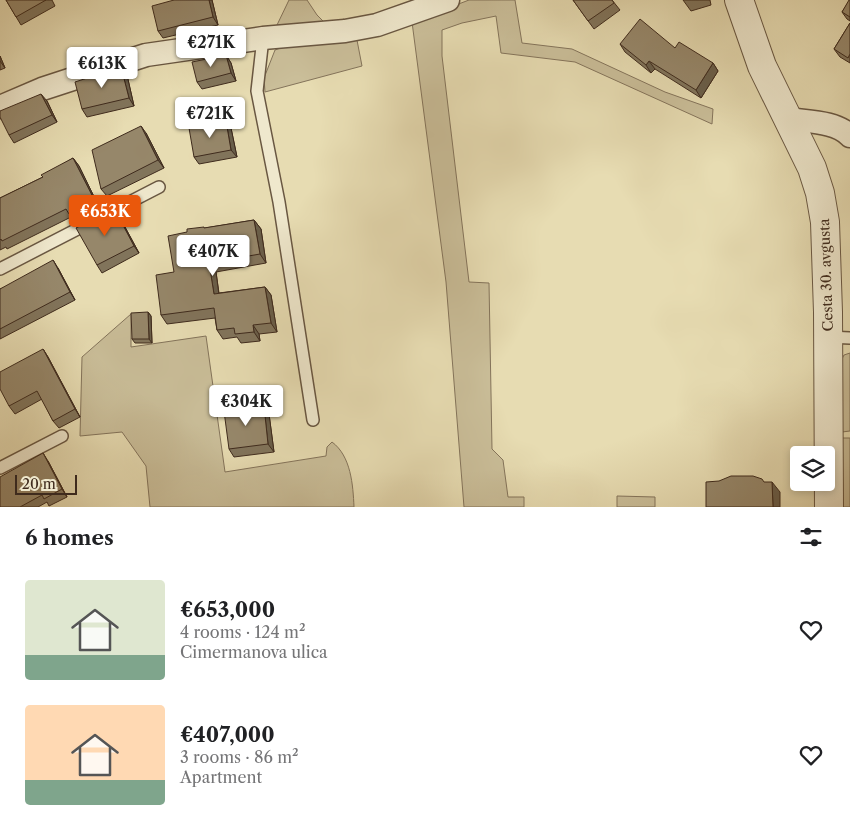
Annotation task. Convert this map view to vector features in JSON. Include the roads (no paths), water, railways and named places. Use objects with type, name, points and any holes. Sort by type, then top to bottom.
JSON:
[{"type":"street","points":[[0,107],[42,89],[146,55],[263,38],[345,31],[377,25],[448,0]]},
{"type":"street","name":"Cesta 30. avgusta","points":[[740,0],[762,66],[812,168],[820,193],[839,337],[829,507]]},
{"type":"street","points":[[789,120],[830,126],[848,133],[850,136]]},
{"type":"lane","points":[[263,38],[256,90],[279,202],[313,420]]},
{"type":"lane","points":[[0,269],[159,187]]},
{"type":"lane","points":[[0,468],[62,436]]}]
